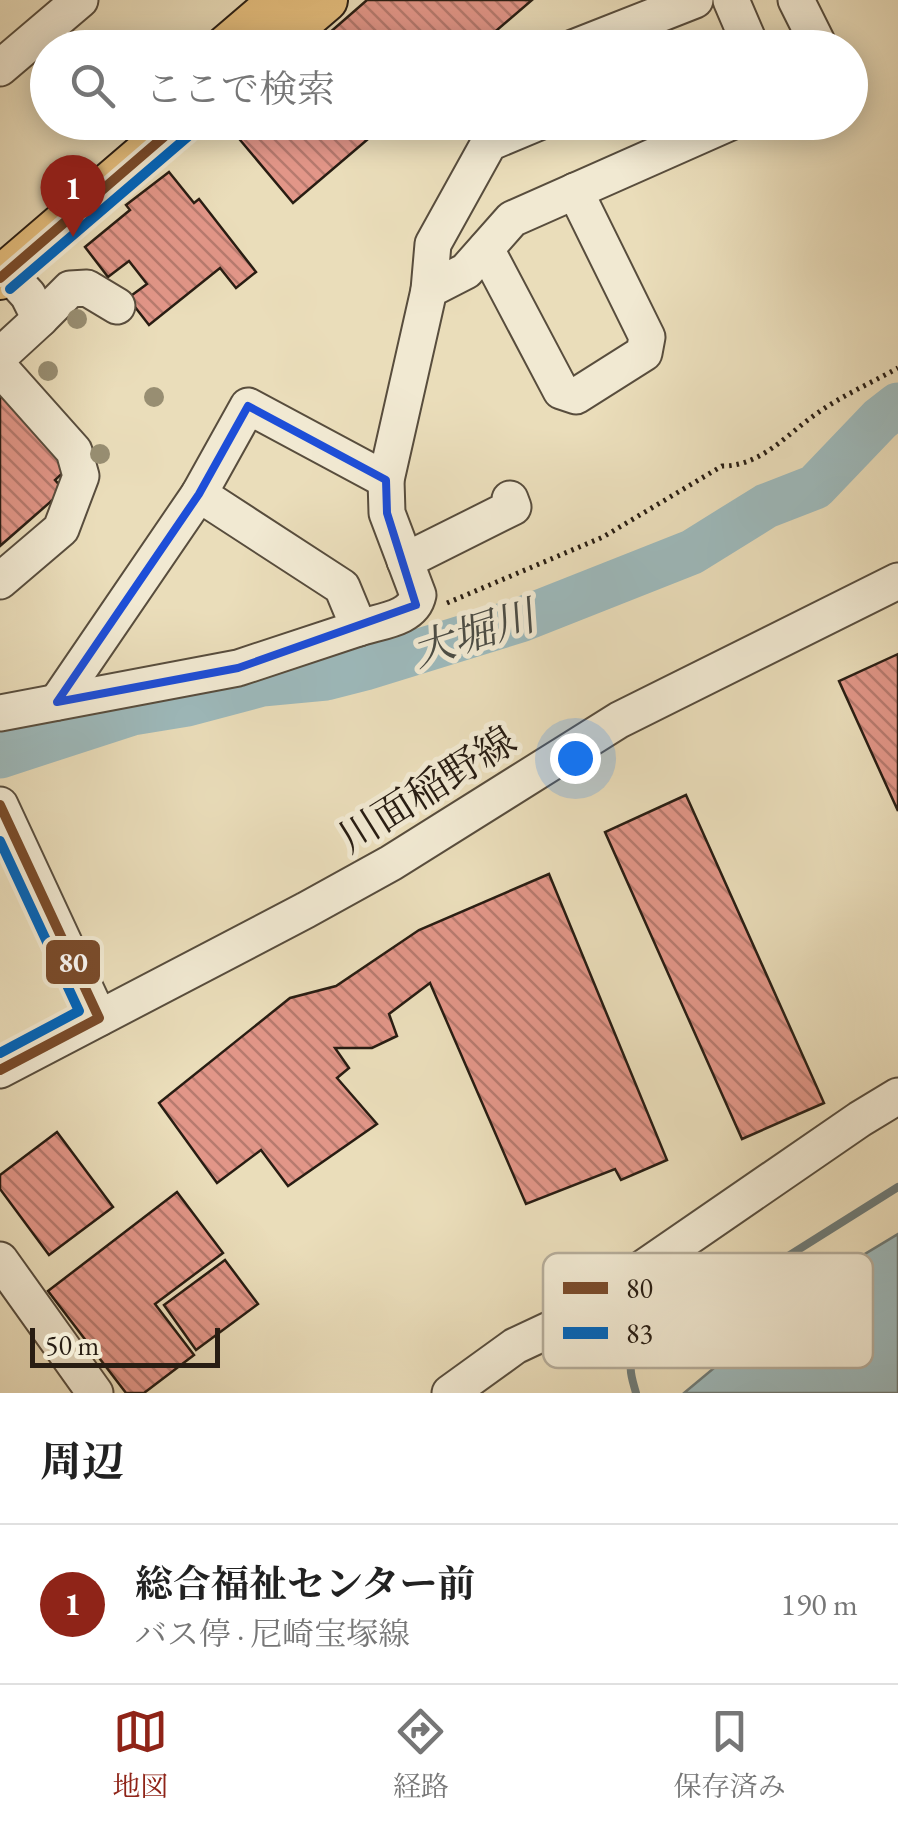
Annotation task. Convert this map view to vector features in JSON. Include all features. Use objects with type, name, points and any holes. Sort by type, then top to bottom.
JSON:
[{"type":"main road","points":[[247,30],[281,0]]},
{"type":"main road","points":[[291,30],[326,0]]},
{"type":"main road","points":[[2,264],[121,140]]},
{"type":"main road","points":[[2,264],[159,140]]},
{"type":"street","points":[[45,30],[80,0]]},
{"type":"street","points":[[619,30],[695,0]]},
{"type":"street","points":[[731,0],[744,30]]},
{"type":"street","points":[[796,0],[811,30]]},
{"type":"street","points":[[0,68],[30,42]]},
{"type":"street","points":[[0,714],[238,668],[409,612],[416,605],[418,594],[387,513],[386,480],[429,290],[434,244],[488,143],[495,140]]},
{"type":"street","points":[[429,290],[466,271],[512,219],[691,140]]},
{"type":"street","points":[[486,249],[561,391],[576,396],[644,353],[647,337],[575,192]]},
{"type":"street","points":[[2,264],[28,296],[40,320]]},
{"type":"street","points":[[0,581],[60,529],[82,476],[74,451],[0,365],[2,353],[70,288],[87,288],[116,306]]},
{"type":"street","points":[[57,702],[199,494],[248,406],[386,480]]},
{"type":"street","points":[[199,494],[342,587],[359,628]]},
{"type":"street","points":[[404,561],[513,506]]},
{"type":"street","name":"川面稲野線","points":[[0,1070],[391,863],[619,720],[898,581]]},
{"type":"street","points":[[0,806],[100,1018]]},
{"type":"street","points":[[665,1253],[898,1096]]},
{"type":"street","points":[[0,1260],[95,1393]]},
{"type":"street","points":[[450,1393],[514,1346],[543,1333]]},
{"type":"path","points":[[416,605],[429,608],[454,600],[602,536],[722,466],[770,452],[817,414],[898,368]]},
{"type":"highlighted area","points":[[248,406],[386,480],[387,513],[416,605],[238,668],[57,702],[199,494]]},
{"type":"water","points":[[898,1234],[898,1393],[684,1393],[714,1368],[873,1368],[873,1253],[866,1253]]},
{"type":"building","points":[[367,0],[532,0],[497,30],[333,30]]},
{"type":"building","points":[[240,140],[367,140],[293,203]]},
{"type":"building","points":[[169,172],[194,203],[199,199],[256,272],[236,288],[220,268],[149,325],[128,298],[147,284],[129,261],[108,277],[85,247],[130,210],[126,205]]},
{"type":"building","points":[[0,385],[70,466],[55,480],[64,490],[0,546]]},
{"type":"building","points":[[898,654],[898,811],[839,681]]},
{"type":"building","points":[[686,795],[824,1103],[742,1139],[605,832]]},
{"type":"building","points":[[549,874],[667,1160],[621,1180],[615,1169],[526,1204],[430,983],[389,1014],[397,1036],[372,1048],[335,1048],[349,1068],[337,1078],[377,1124],[288,1186],[261,1150],[217,1183],[159,1103],[290,998],[336,986],[419,930]]},
{"type":"building","points":[[57,1132],[113,1207],[49,1255],[0,1189],[0,1175]]},
{"type":"building","points":[[177,1192],[223,1253],[155,1304],[194,1355],[144,1393],[126,1393],[48,1291]]},
{"type":"building","points":[[225,1260],[258,1304],[196,1350],[164,1305]]},
{"type":"waterway","name":"大堀川","points":[[0,756],[132,713],[187,704],[262,684],[326,678],[520,620],[692,552],[766,506],[815,487],[898,405]]},
{"type":"waterway","points":[[793,1253],[898,1187]]},
{"type":"waterway","points":[[631,1368],[636,1393]]},
{"type":"transit line","name":"80","points":[[0,278],[160,140]]},
{"type":"transit line","name":"83","points":[[10,289],[184,140]]},
{"type":"transit line","name":"80","points":[[0,805],[99,1018],[0,1070]]},
{"type":"transit line","name":"83","points":[[0,841],[79,1011],[0,1053]]},
{"type":"place","name":"総合福祉センター前","points":[[73,237]]}]
